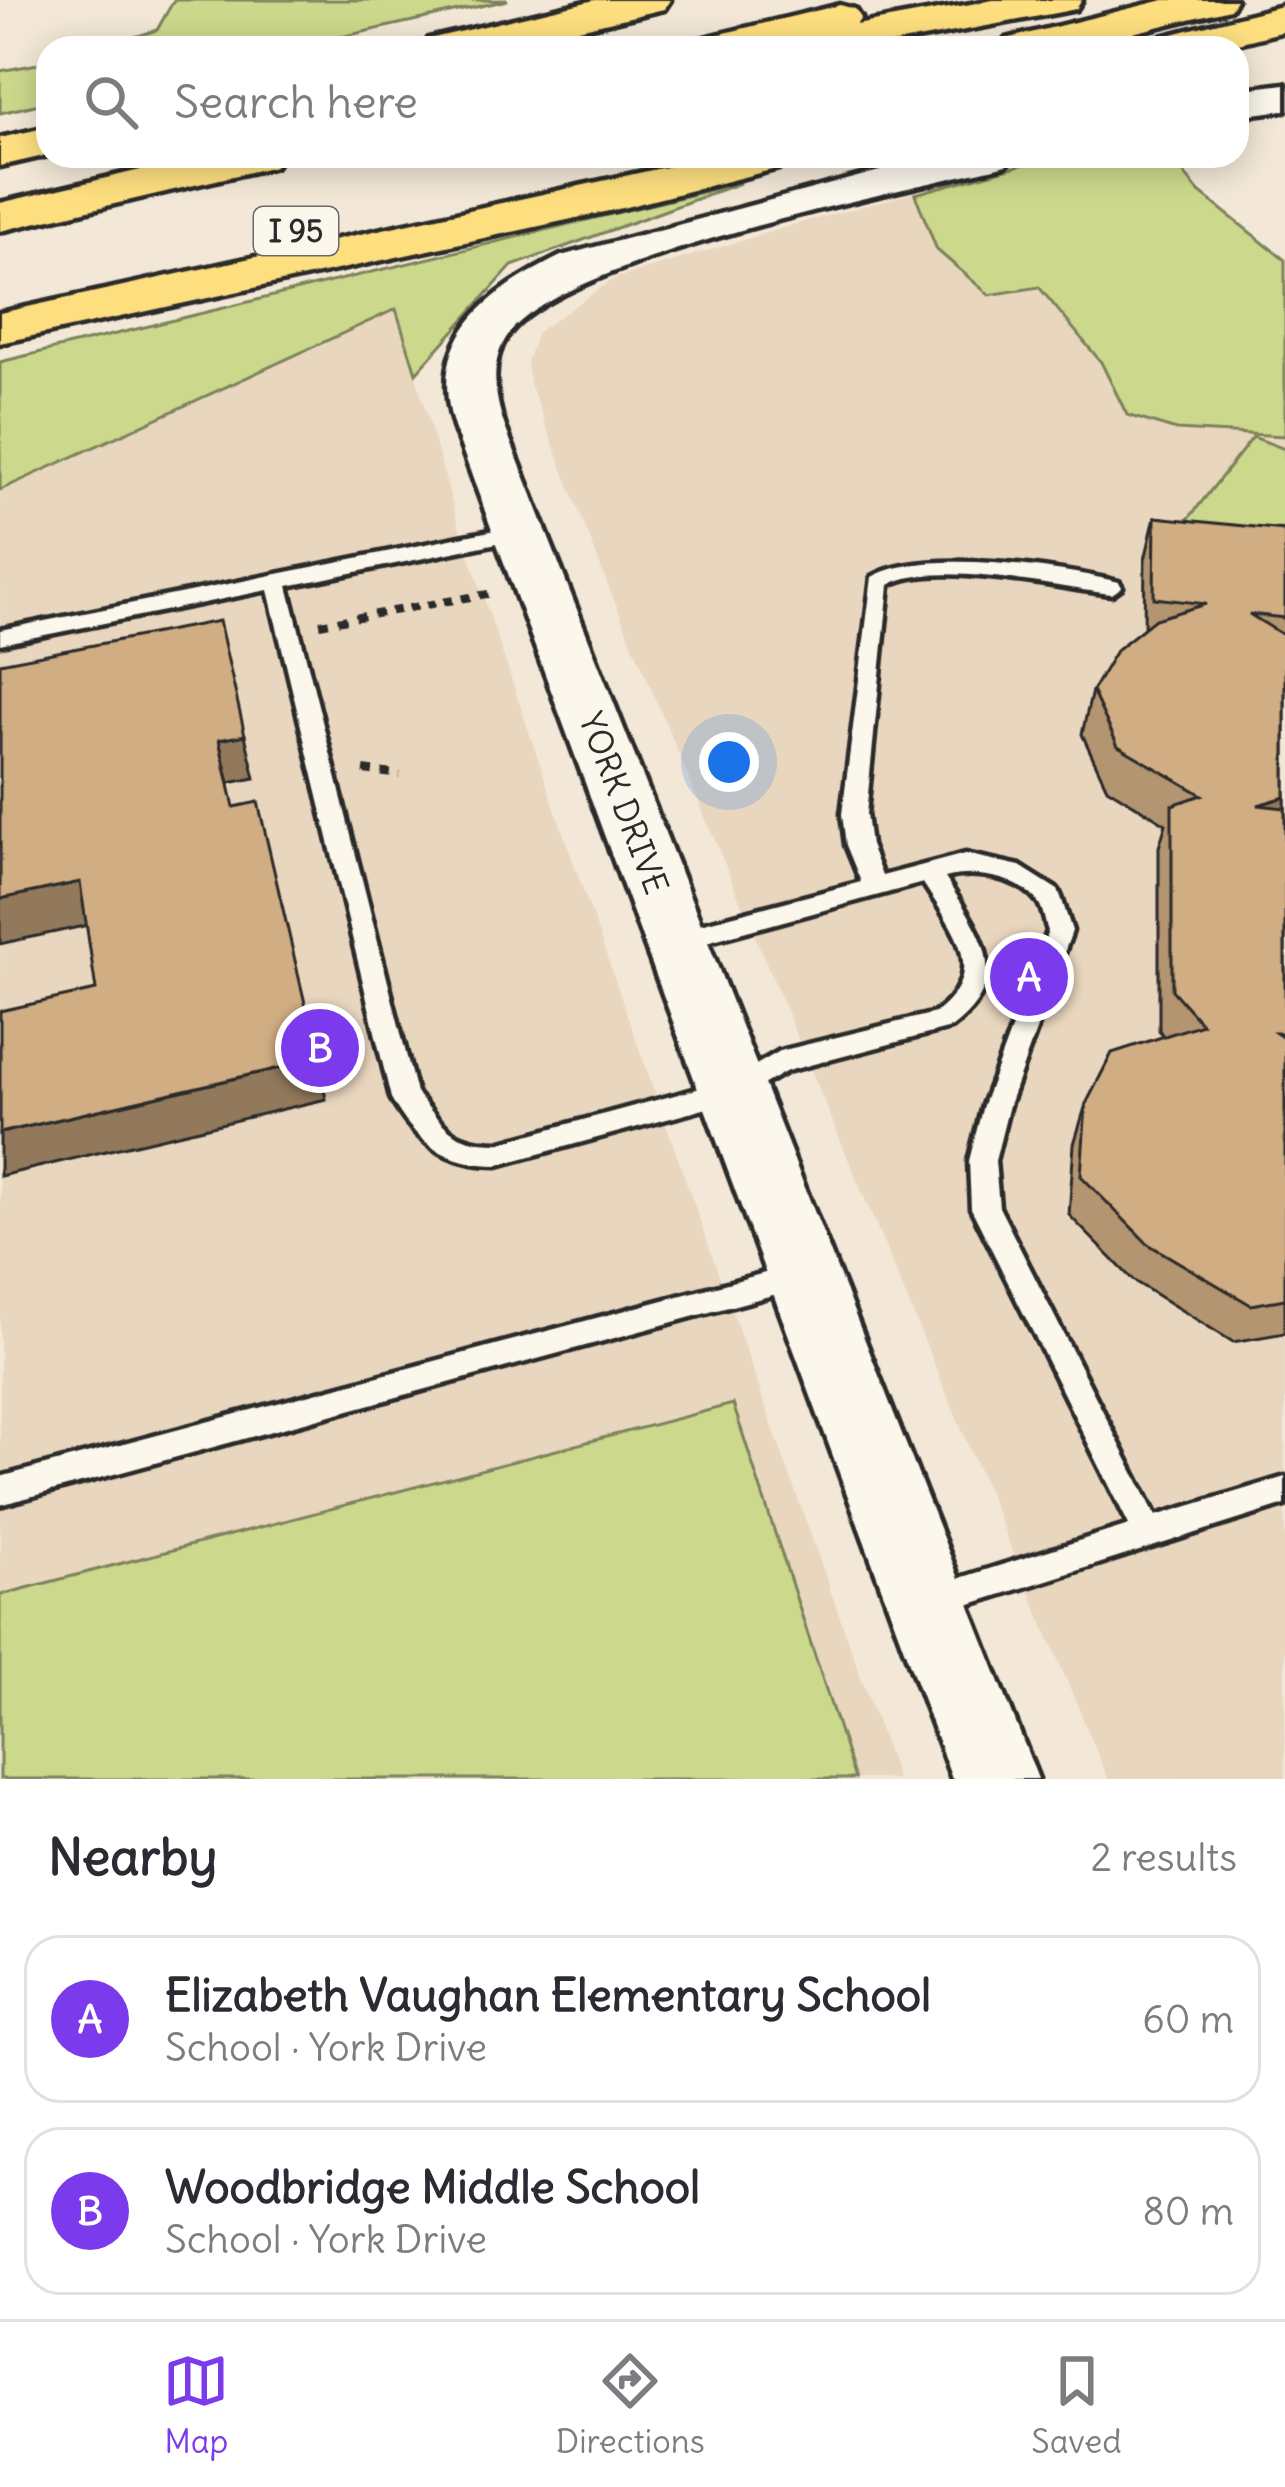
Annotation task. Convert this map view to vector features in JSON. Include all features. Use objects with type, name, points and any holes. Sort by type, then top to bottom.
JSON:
[{"type":"highway","points":[[495,36],[649,0]]},
{"type":"highway","points":[[766,36],[918,0]]},
{"type":"highway","points":[[865,36],[1061,0]]},
{"type":"highway","points":[[1070,36],[1215,0]]},
{"type":"highway","points":[[1215,36],[1285,18]]},
{"type":"highway","points":[[1249,47],[1285,43]]},
{"type":"highway","points":[[0,152],[36,144]]},
{"type":"highway","points":[[0,217],[208,168]]},
{"type":"highway","name":"I 95","points":[[0,305],[544,168]]},
{"type":"highway","points":[[0,328],[531,215],[722,168]]},
{"type":"street","points":[[1249,102],[1285,98]]},
{"type":"street","name":"YORK DRIVE","points":[[942,168],[803,201],[577,266],[516,300],[494,321],[470,376],[472,403],[520,532],[737,1090],[995,1779]]},
{"type":"lane","points":[[0,637],[520,532]]},
{"type":"lane","points":[[875,887],[858,845],[854,814],[879,582],[885,574],[917,566],[1112,587]]},
{"type":"lane","points":[[276,581],[404,1098],[440,1140],[468,1154],[499,1154],[737,1090],[780,1062],[942,1021],[965,1008],[978,980],[976,949],[929,873]]},
{"type":"lane","points":[[677,940],[965,863],[1012,872],[1049,897],[1060,932],[996,1105],[982,1161],[985,1208],[1149,1534]]},
{"type":"lane","points":[[0,1491],[804,1274]]},
{"type":"lane","points":[[928,1603],[1285,1491]]},
{"type":"path","points":[[320,624],[506,591]]},
{"type":"path","points":[[364,770],[400,775]]},
{"type":"shaded area","points":[[1008,168],[1070,168],[1285,328],[1285,1779],[1108,1779],[607,583],[530,384],[527,362],[537,332],[614,279],[803,222]]},
{"type":"shaded area","points":[[397,309],[454,510],[567,844],[897,1779],[0,1779],[0,490]]},
{"type":"green space","points":[[174,0],[508,0],[345,36],[138,36],[157,30]]},
{"type":"green space","points":[[36,64],[36,105],[0,113],[0,71]]},
{"type":"green space","points":[[1010,168],[1180,168],[1199,192],[1285,260],[1285,436],[1176,430],[1127,415],[1101,362],[1039,287],[989,295],[937,250],[915,194]]},
{"type":"green space","points":[[740,183],[512,266],[416,373],[396,309],[0,490],[0,362]]},
{"type":"green space","points":[[1253,437],[1285,449],[1285,527],[1264,554],[1185,523]]},
{"type":"green space","points":[[733,1404],[855,1779],[0,1779],[0,1595]]},
{"type":"building","points":[[1155,517],[1284,530],[1285,536],[1285,618],[1249,614],[1285,636],[1285,797],[1258,805],[1285,808],[1285,1033],[1276,1033],[1285,1039],[1285,1299],[1251,1305],[1148,1244],[1081,1176],[1086,1104],[1112,1053],[1202,1024],[1172,990],[1172,805],[1202,795],[1118,746],[1092,691],[1117,649],[1155,619],[1206,604],[1154,598]]},
{"type":"building","points":[[219,621],[245,735],[219,740],[234,807],[258,802],[318,1059],[0,1133],[0,1011],[96,990],[80,882],[0,899],[0,663]]},
{"type":"place","name":"Elizabeth Vaughan Elementary School","points":[[1029,977]]},
{"type":"place","name":"Woodbridge Middle School","points":[[320,1048]]}]
